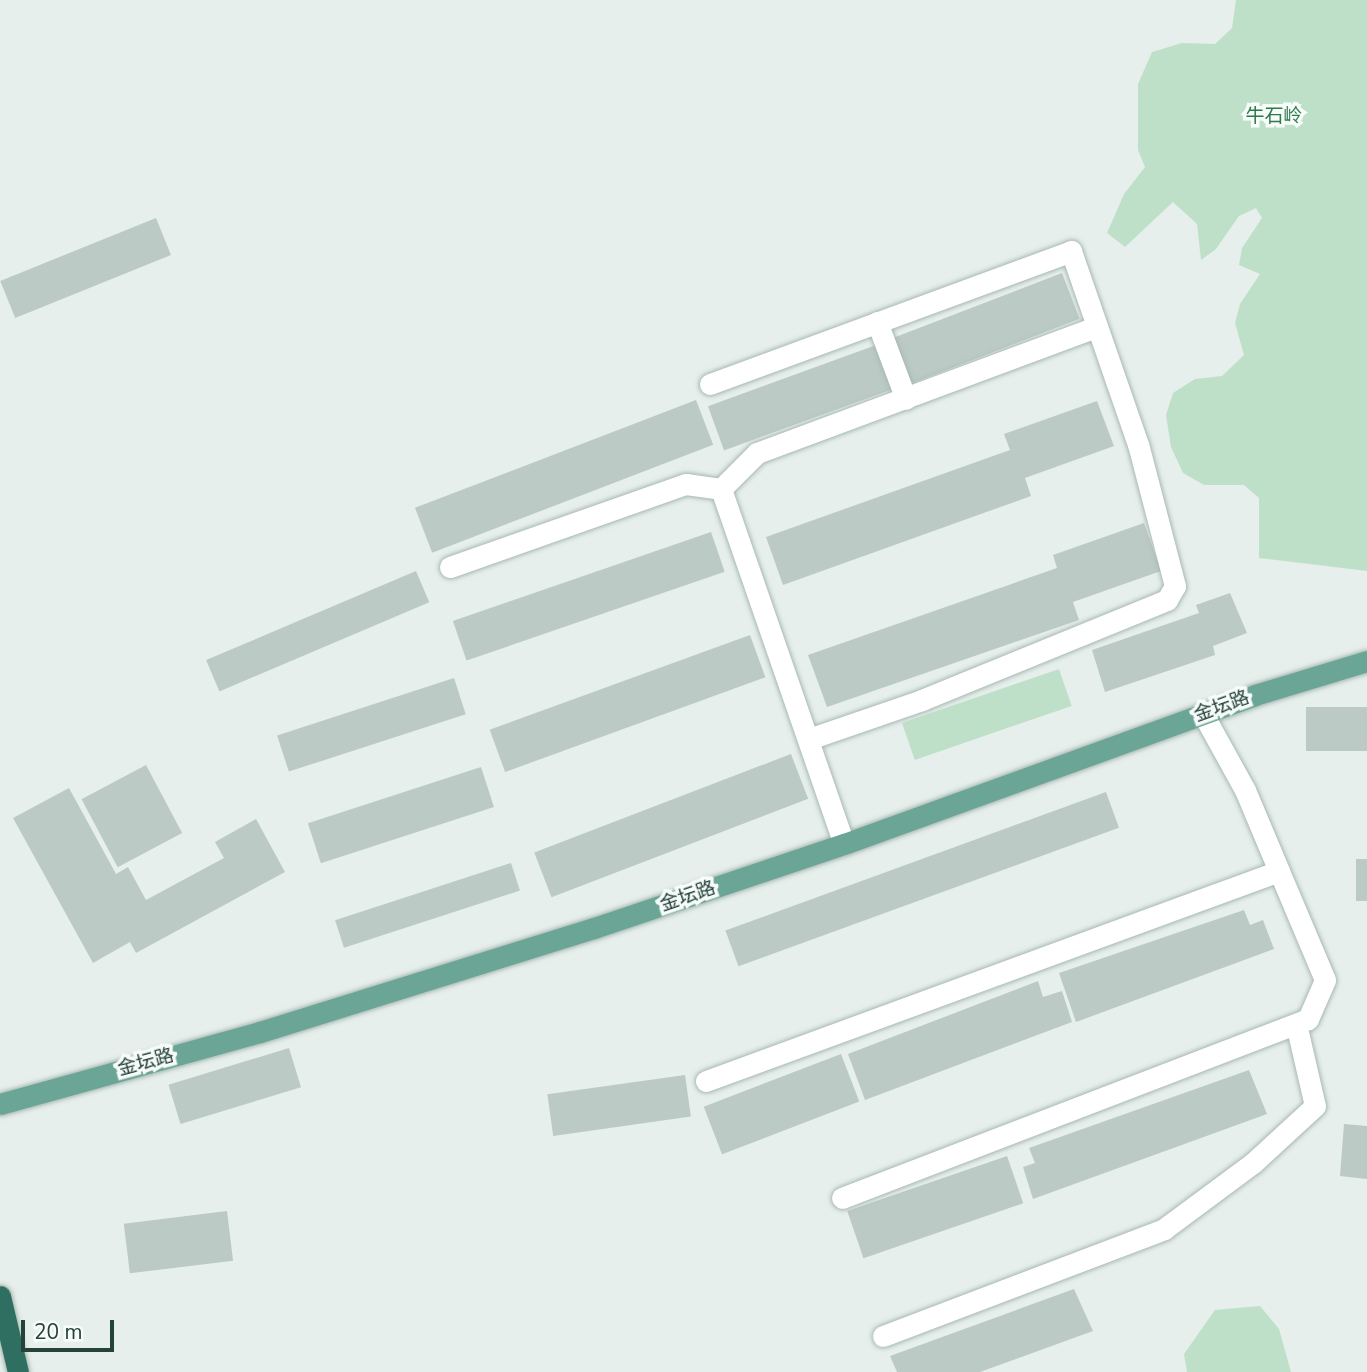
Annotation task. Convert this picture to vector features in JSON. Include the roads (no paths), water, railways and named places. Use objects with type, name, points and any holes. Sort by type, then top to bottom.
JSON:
[{"type":"highway","points":[[0,1296],[18,1372]]},
{"type":"main road","name":"金坛路","points":[[0,1104],[260,1032],[594,929],[844,844],[1203,715],[1367,661]]},
{"type":"lane","points":[[709,384],[1071,251],[1138,444],[1175,586],[1167,600],[922,700],[809,739]]},
{"type":"lane","points":[[877,322],[906,399]]},
{"type":"lane","points":[[721,489],[757,453],[1096,327]]},
{"type":"lane","points":[[450,567],[686,484],[721,489]]},
{"type":"lane","points":[[721,489],[844,844]]},
{"type":"lane","points":[[842,1198],[1308,1019],[1325,981],[1245,790],[1203,715]]},
{"type":"lane","points":[[706,1081],[1279,871]]},
{"type":"lane","points":[[883,1336],[1164,1229],[1253,1163],[1315,1106],[1296,1024]]},
{"type":"park label","name":"牛石岭","points":[[1274,117]]}]
